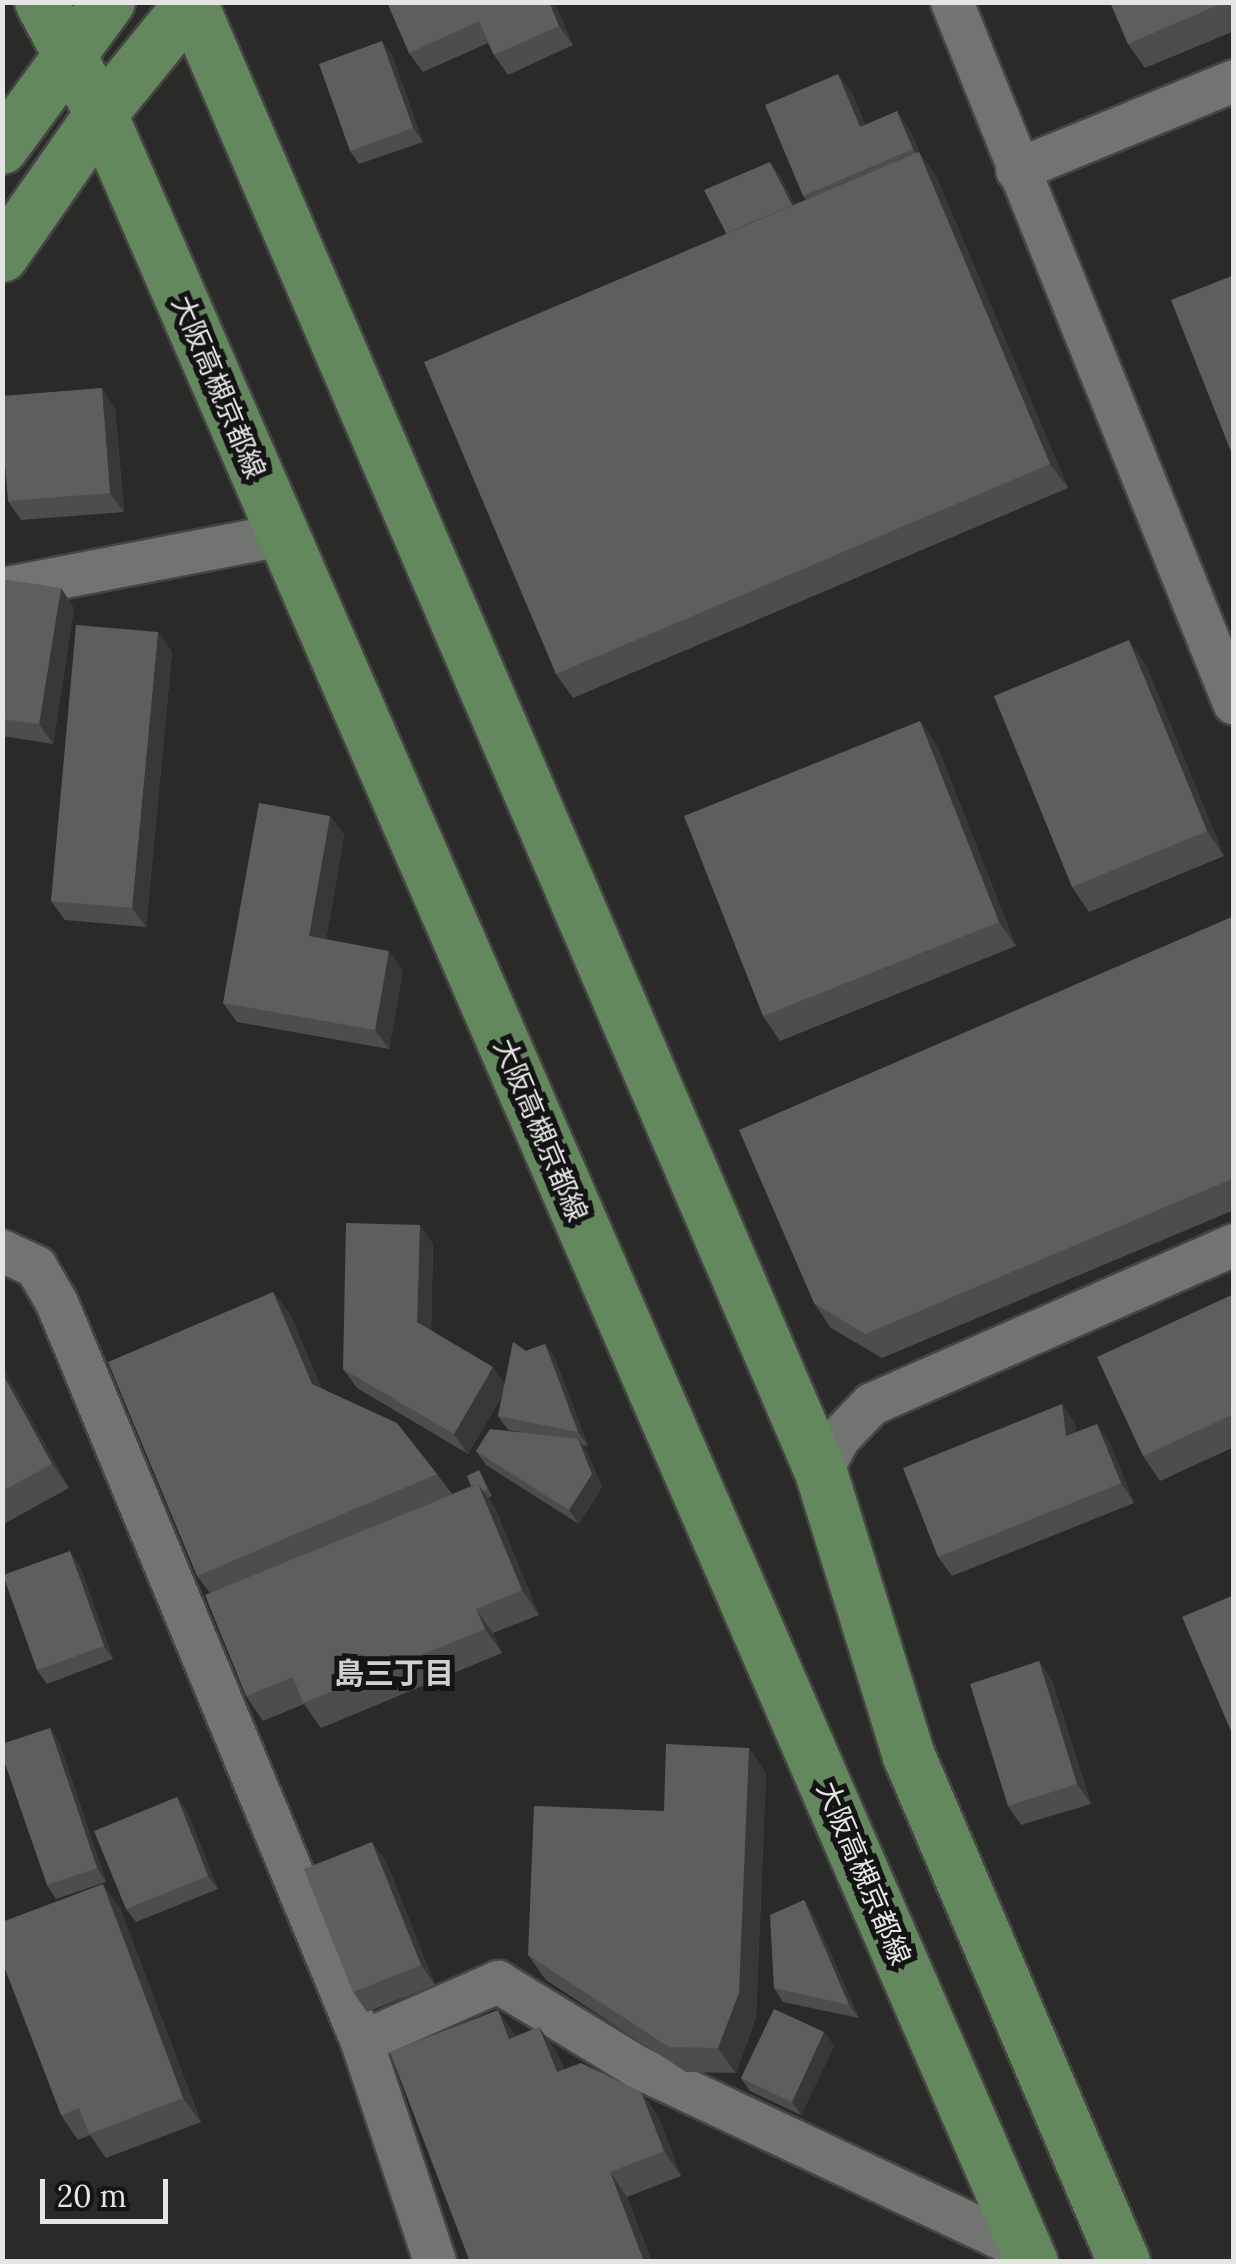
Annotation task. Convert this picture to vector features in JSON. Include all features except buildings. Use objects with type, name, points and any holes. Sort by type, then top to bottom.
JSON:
[{"type":"main road","name":"大阪高槻京都線","points":[[41,2],[101,114],[1030,2256]]},
{"type":"main road","points":[[2,148],[109,2]]},
{"type":"main road","points":[[2,256],[101,114],[192,3],[821,1472],[909,1756],[1124,2262]]},
{"type":"street","points":[[952,2],[1234,703]]},
{"type":"street","points":[[1017,170],[1234,81]]},
{"type":"street","points":[[2,589],[284,535]]},
{"type":"street","points":[[821,1472],[840,1437],[872,1404],[1234,1245]]},
{"type":"street","points":[[2,1251],[36,1266],[57,1302],[362,2042],[435,2262]]},
{"type":"street","points":[[362,2042],[498,1982],[637,2067],[1030,2256]]},
{"type":"district","name":"島三丁目","points":[[394,1673]]}]
